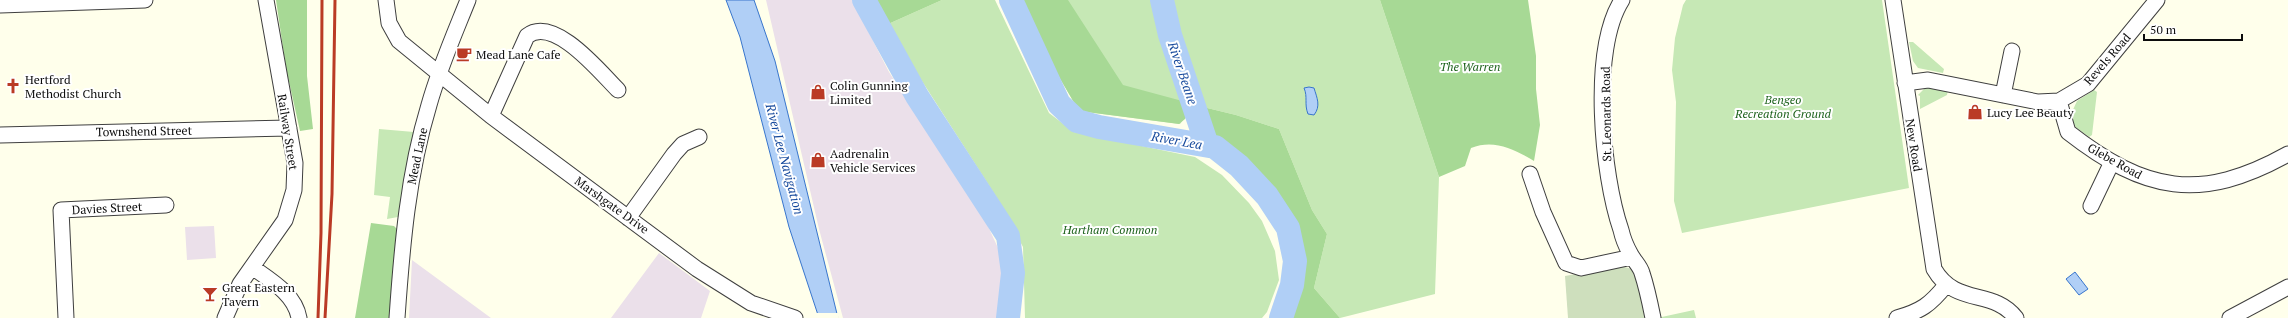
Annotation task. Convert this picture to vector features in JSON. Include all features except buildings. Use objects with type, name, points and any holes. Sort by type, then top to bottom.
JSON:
[{"type":"street","points":[[0,5],[145,0]]},
{"type":"street","name":"Railway Street","points":[[225,318],[240,284],[274,238],[291,206],[296,178],[289,128],[266,0]]},
{"type":"street","name":"Marshgate Drive","points":[[386,0],[389,22],[398,41],[491,116],[697,268],[751,303],[795,318]]},
{"type":"street","name":"Mead Lane","points":[[397,318],[402,246],[412,176],[428,105],[468,0]]},
{"type":"street","name":"St. Leonards Road","points":[[1622,0],[1611,20],[1606,42],[1603,108],[1604,142],[1609,182],[1618,221],[1632,257],[1642,273],[1653,318]]},
{"type":"street","name":"New Road","points":[[1892,0],[1931,260],[1938,277],[1946,285]]},
{"type":"street","name":"Revels Road","points":[[1905,83],[1928,80],[2038,102],[2059,100],[2088,84],[2157,0]]},
{"type":"street","points":[[491,116],[527,36],[536,31],[548,33],[574,46],[618,90]]},
{"type":"street","points":[[2003,95],[2012,50]]},
{"type":"street","name":"Glebe Road","points":[[2059,100],[2068,132],[2131,173],[2158,182],[2195,184],[2210,183],[2237,177],[2288,154]]},
{"type":"street","name":"Townshend Street","points":[[0,135],[289,128]]},
{"type":"street","points":[[628,218],[674,154],[683,144],[699,138]]},
{"type":"street","points":[[2091,206],[2112,162]]},
{"type":"street","points":[[1530,174],[1543,212],[1566,263],[1580,268],[1632,257]]},
{"type":"street","name":"Davies Street","points":[[66,318],[61,210],[166,205]]},
{"type":"street","points":[[252,267],[277,285],[291,299],[298,318]]},
{"type":"street","points":[[1897,318],[1913,313],[1929,305],[1946,285],[1959,293],[1999,304],[2016,318]]},
{"type":"street","points":[[2230,318],[2288,287]]},
{"type":"shaded area","points":[[766,0],[852,0],[889,72],[987,224],[1004,261],[999,318],[843,318],[819,229]]},
{"type":"shaded area","points":[[214,226],[216,258],[187,260],[185,227]]},
{"type":"shaded area","points":[[659,253],[710,291],[701,318],[611,318]]},
{"type":"shaded area","points":[[412,260],[491,318],[409,318]]},
{"type":"green space","points":[[276,0],[307,0],[307,76],[313,129],[300,131],[286,68]]},
{"type":"green space","points":[[872,0],[942,0],[886,25]]},
{"type":"green space","name":"Hartham Common","points":[[942,0],[995,0],[1049,113],[1074,132],[1195,157],[1222,175],[1249,203],[1262,221],[1275,251],[1279,280],[1267,312],[1262,318],[1025,318],[1023,247],[997,198],[886,25]]},
{"type":"green space","points":[[1022,0],[1156,0],[1189,112],[1180,124],[1079,111],[1055,70]]},
{"type":"green space","points":[[1022,0],[1068,0],[1123,85],[1186,102],[1189,112],[1185,119],[1179,124],[1079,111],[1055,70]]},
{"type":"green space","points":[[1169,0],[1380,0],[1439,177],[1435,294],[1340,318],[1314,288],[1327,234],[1312,210],[1279,129],[1236,115],[1199,106]]},
{"type":"green space","name":"The Warren","points":[[1380,0],[1528,0],[1536,56],[1536,89],[1540,125],[1534,161],[1511,149],[1496,145],[1479,145],[1471,148],[1465,166],[1439,177]]},
{"type":"green space","name":"Bengeo Recreation Ground","points":[[1686,0],[1882,0],[1909,188],[1682,233],[1674,201],[1676,102],[1672,70],[1675,38],[1683,5]]},
{"type":"green space","points":[[1909,42],[1913,42],[1944,69],[1943,73],[1918,68],[1913,61]]},
{"type":"green space","points":[[1926,87],[1948,90],[1947,95],[1920,109],[1920,96],[1918,95]]},
{"type":"green space","points":[[2094,90],[2097,92],[2092,135],[2089,137],[2074,126],[2071,114],[2077,101]]},
{"type":"green space","points":[[1199,106],[1236,115],[1279,129],[1312,210],[1327,234],[1314,288],[1340,318],[1285,318],[1297,292],[1299,235],[1276,192],[1211,142]]},
{"type":"green space","points":[[379,129],[414,132],[398,217],[387,219],[390,197],[374,195]]},
{"type":"green space","points":[[371,223],[394,226],[397,229],[391,318],[355,318]]},
{"type":"green space","points":[[1621,266],[1632,269],[1639,280],[1647,318],[1568,318],[1565,276]]},
{"type":"green space","points":[[1694,310],[1696,318],[1657,318]]},
{"type":"water","name":"River Lee Navigation","points":[[726,0],[754,0],[775,61],[838,318],[819,318],[789,227],[740,37]]},
{"type":"water","points":[[1304,88],[1314,88],[1317,99],[1318,105],[1314,115],[1308,114],[1306,107],[1306,94]]},
{"type":"water","points":[[2075,272],[2088,289],[2079,295],[2066,279]]},
{"type":"pier","points":[[816,313],[838,313],[839,318],[817,318]]},
{"type":"waterway","points":[[864,0],[917,96],[1008,236],[1013,273],[1008,318]]},
{"type":"waterway","name":"River Lea","points":[[1011,0],[1059,104],[1077,121],[1099,127],[1215,147],[1239,166],[1267,196],[1288,228],[1295,261],[1292,285],[1281,318]]},
{"type":"waterway","name":"River Beane","points":[[1162,0],[1170,35],[1207,145]]},
{"type":"railway","points":[[318,318],[321,233],[322,0]]},
{"type":"railway","points":[[325,318],[332,194],[335,0]]},
{"type":"place","name":"Mead Lane Cafe","points":[[464,54]]},
{"type":"place","name":"Hertford Methodist Church","points":[[13,86]]},
{"type":"place","name":"Colin Gunning Limited","points":[[818,92]]},
{"type":"place","name":"Lucy Lee Beauty","points":[[1975,112]]},
{"type":"place","name":"Aadrenalin Vehicle Services","points":[[818,160]]},
{"type":"place","name":"Great Eastern Tavern","points":[[210,294]]}]
